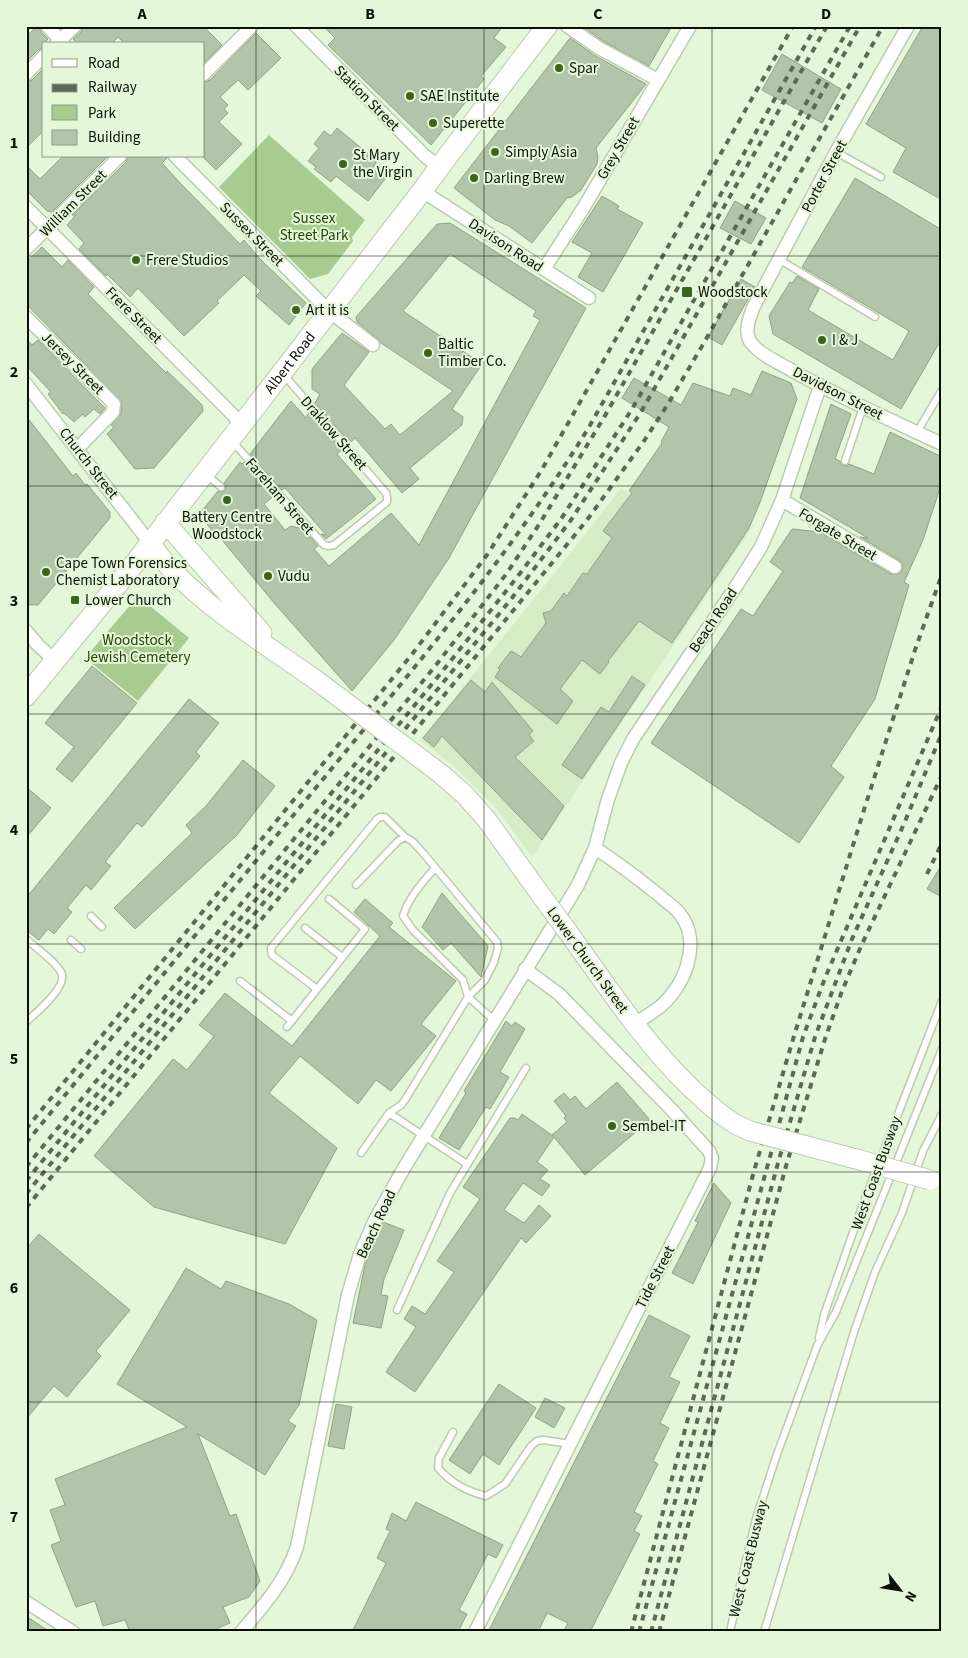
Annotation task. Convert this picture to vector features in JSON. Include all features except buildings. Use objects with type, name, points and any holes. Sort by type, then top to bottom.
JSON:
[{"type":"main road","name":"Albert Road","points":[[27,693],[102,604],[150,543],[547,26]]},
{"type":"main road","name":"Lower Church Street","points":[[165,522],[280,655]]},
{"type":"main road","name":"Lower Church Street","points":[[150,543],[171,569],[195,591],[441,774],[465,795],[487,820],[653,1048],[678,1076],[717,1112],[750,1131],[936,1182]]},
{"type":"street","points":[[46,26],[60,42],[75,26]]},
{"type":"street","points":[[205,73],[252,26]]},
{"type":"street","name":"Station Street","points":[[296,26],[335,71],[439,167]]},
{"type":"street","points":[[567,26],[599,48],[658,80]]},
{"type":"street","name":"Grey Street","points":[[544,269],[584,207],[690,26]]},
{"type":"street","name":"Porter Street","points":[[747,330],[753,308],[836,152],[908,26]]},
{"type":"street","points":[[26,74],[42,58]]},
{"type":"street","name":"William Street","points":[[26,249],[118,158]]},
{"type":"street","name":"Sussex Street","points":[[177,158],[329,311],[373,345]]},
{"type":"street","name":"Davison Road","points":[[422,191],[589,298]]},
{"type":"street","name":"Frere Street","points":[[26,207],[236,431]]},
{"type":"street","name":"Jersey Street","points":[[26,317],[114,404],[113,412],[78,448]]},
{"type":"street","name":"Davidson Street","points":[[747,330],[751,344],[766,355],[820,386],[940,443]]},
{"type":"street","name":"Church Street","points":[[26,384],[78,448],[150,543]]},
{"type":"street","name":"Beach Road","points":[[241,1632],[269,1600],[291,1565],[299,1537],[348,1295],[360,1254],[375,1220],[424,1135],[578,885],[595,848],[608,799],[621,763],[633,739],[761,547],[782,500],[820,386]]},
{"type":"street","name":"Forgate Street","points":[[782,500],[895,567]]},
{"type":"street","points":[[26,631],[38,646],[55,661]]},
{"type":"street","points":[[595,848],[630,872],[680,914],[690,934],[690,952],[686,971],[674,991],[659,1008],[635,1024]]},
{"type":"street","name":"Tide Street","points":[[475,1632],[710,1168],[712,1158],[709,1151],[671,1109],[559,994],[525,969]]},
{"type":"street","points":[[26,1602],[73,1632]]},
{"type":"lane","points":[[836,152],[881,177]]},
{"type":"lane","points":[[780,260],[875,317]]},
{"type":"lane","name":"Draklow Street","points":[[282,373],[386,493],[387,499],[385,504],[334,545]]},
{"type":"lane","points":[[917,432],[942,390]]},
{"type":"lane","points":[[845,461],[863,407]]},
{"type":"lane","name":"Fareham Street","points":[[236,431],[322,543],[328,546],[334,545]]},
{"type":"lane","points":[[204,472],[221,487]]},
{"type":"lane","points":[[317,989],[272,955],[271,948],[380,817],[385,817],[404,838],[412,841],[497,942],[498,948],[494,962],[485,980],[468,996],[405,1100],[389,1113],[361,1153]]},
{"type":"lane","points":[[356,885],[398,840],[404,838]]},
{"type":"lane","points":[[435,868],[420,885],[405,909],[403,916],[413,930],[463,980],[468,996],[494,1020]]},
{"type":"lane","points":[[286,1027],[365,929],[329,899]]},
{"type":"lane","points":[[91,916],[102,926]]},
{"type":"lane","points":[[305,928],[342,957]]},
{"type":"lane","points":[[26,939],[52,962],[61,972],[63,978],[59,990],[26,1022]]},
{"type":"lane","points":[[71,940],[81,949]]},
{"type":"lane","points":[[240,981],[292,1021]]},
{"type":"lane","name":"West Coast Busway","points":[[818,1346],[824,1315],[863,1204],[942,1001]]},
{"type":"lane","name":"West Coast Busway","points":[[730,1632],[756,1519],[776,1457],[818,1346],[836,1312],[942,1049]]},
{"type":"lane","points":[[397,1310],[450,1193],[526,1068]]},
{"type":"lane","points":[[389,1113],[467,1164]]},
{"type":"lane","points":[[764,1632],[854,1332],[875,1272],[902,1213],[923,1151],[942,1114]]},
{"type":"lane","points":[[454,1432],[439,1458],[438,1468],[446,1477],[474,1493],[486,1496],[505,1484],[531,1446],[537,1441],[543,1440],[570,1444]]},
{"type":"shaded area","points":[[621,488],[689,535],[712,503],[751,529],[532,857],[496,808],[455,767],[420,740]]},
{"type":"green space","name":"Sussex Street Park","points":[[269,135],[365,220],[352,237],[353,241],[328,274],[310,279],[219,187]]},
{"type":"green space","name":"Woodstock Jewish Cemetery","points":[[138,596],[189,638],[138,701],[85,658]]},
{"type":"railway","points":[[26,1129],[413,653],[487,555],[541,471],[793,26]]},
{"type":"railway","points":[[26,1143],[434,643],[530,516],[589,427],[816,26]]},
{"type":"railway","points":[[26,1167],[436,665],[507,573],[540,523],[603,419],[827,26]]},
{"type":"railway","points":[[26,1181],[445,668],[561,519],[632,409],[850,26]]},
{"type":"railway","points":[[26,1194],[512,598],[571,520],[641,412],[860,26]]},
{"type":"railway","points":[[26,1208],[587,520],[644,441],[668,404],[883,26]]},
{"type":"railway","points":[[631,1632],[754,1171],[863,813],[915,650],[942,574]]},
{"type":"railway","points":[[639,1632],[803,1037],[825,978],[942,706]]},
{"type":"railway","points":[[651,1632],[778,1163],[815,1037],[852,939],[942,733]]},
{"type":"railway","points":[[659,1632],[786,1166],[825,1039],[842,991],[862,944],[942,775]]},
{"type":"railway","points":[[927,874],[942,843]]},
{"type":"place","name":"Spar","points":[[559,68]]},
{"type":"place","name":"SAE Institute","points":[[410,96]]},
{"type":"place","name":"Superette","points":[[433,123]]},
{"type":"place","name":"Simply Asia","points":[[495,152]]},
{"type":"place","name":"St Mary the Virgin","points":[[343,164]]},
{"type":"place","name":"Darling Brew","points":[[474,178]]},
{"type":"place","name":"Frere Studios","points":[[136,260]]},
{"type":"place","name":"Woodstock","points":[[687,292]]},
{"type":"place","name":"Art it is","points":[[296,310]]},
{"type":"place","name":"I & J","points":[[822,340]]},
{"type":"place","name":"Baltic Timber Co.","points":[[428,353]]},
{"type":"place","name":"Battery Centre Woodstock","points":[[227,500]]},
{"type":"place","name":"Cape Town Forensics Chemist Laboratory","points":[[46,572]]},
{"type":"place","name":"Vudu","points":[[268,576]]},
{"type":"place","name":"Lower Church","points":[[75,600]]},
{"type":"place","name":"Sembel-IT","points":[[612,1126]]}]
